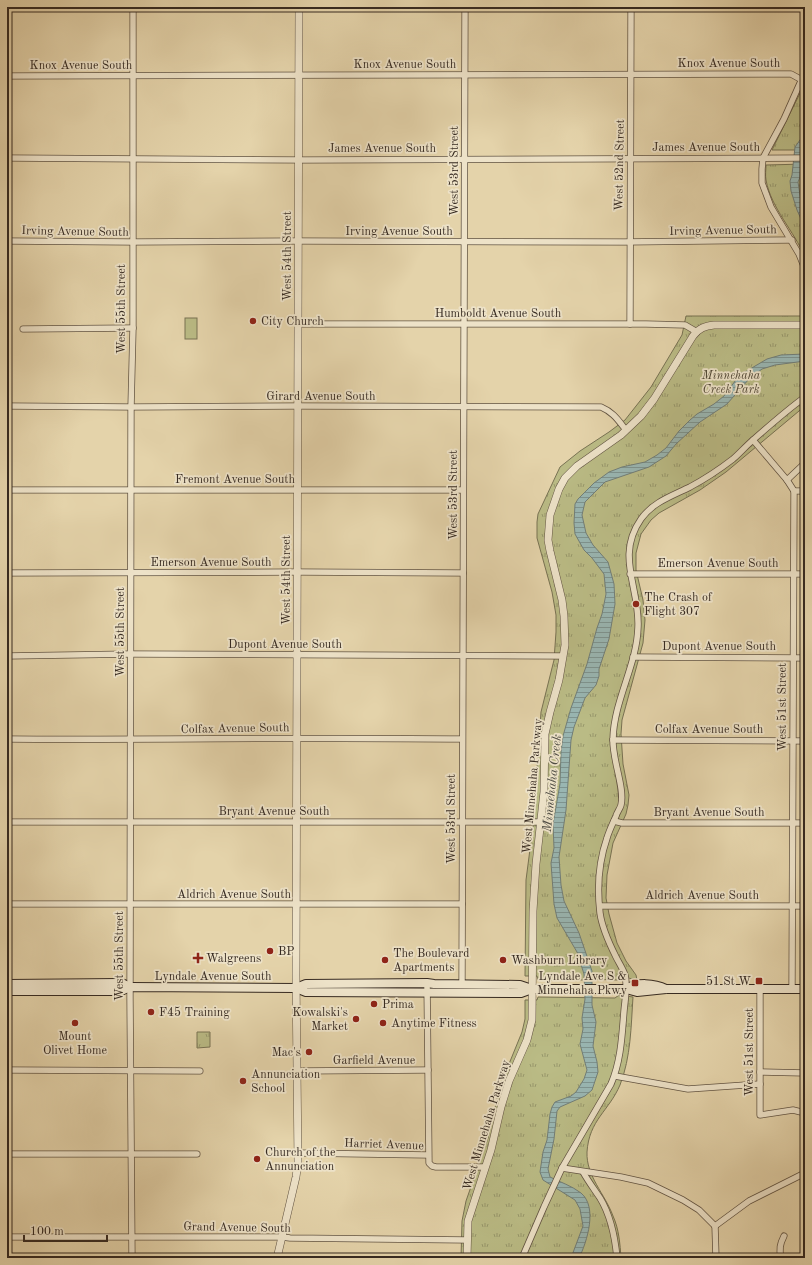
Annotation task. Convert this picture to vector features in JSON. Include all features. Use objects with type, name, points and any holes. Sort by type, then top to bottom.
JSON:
[{"type":"main road","name":"Lyndale Avenue South","points":[[7,984],[118,983],[130,987]]},
{"type":"main road","name":"Lyndale Avenue South","points":[[296,988],[306,984],[427,983],[520,985],[532,988],[576,989],[626,989],[636,984],[656,985],[666,989],[805,989]]},
{"type":"main road","name":"Lyndale Avenue South","points":[[7,991],[121,991],[130,987],[296,988],[306,992],[521,993],[532,988]]},
{"type":"street","name":"West 55th Street","points":[[132,1258],[130,905],[133,7]]},
{"type":"street","name":"West 54th Street","points":[[277,1258],[296,1177],[298,1153],[296,822],[298,7]]},
{"type":"street","name":"West 53rd Street","points":[[462,984],[465,7]]},
{"type":"street","name":"West 52nd Street","points":[[630,324],[631,7]]},
{"type":"street","points":[[805,72],[784,119],[763,158],[762,183],[771,207],[792,240],[805,269]]},
{"type":"street","name":"Knox Avenue South","points":[[7,76],[791,74],[802,80]]},
{"type":"street","name":"James Avenue South","points":[[7,158],[298,160],[804,158]]},
{"type":"street","name":"Irving Avenue South","points":[[7,241],[630,242],[792,240]]},
{"type":"street","name":"Humboldt Avenue South","points":[[298,324],[685,325],[697,332]]},
{"type":"street","points":[[697,332],[704,326],[714,325],[805,325]]},
{"type":"street","points":[[23,329],[133,328]]},
{"type":"street","name":"West Minnehaha Parkway","points":[[467,1258],[468,1221],[486,1168],[505,1091],[512,1071],[526,1044],[532,1020],[533,903],[544,792],[546,728],[559,680],[565,632],[564,611],[548,540],[548,525],[552,506],[559,489],[572,471],[584,460],[621,435],[641,416],[654,400],[697,332]]},
{"type":"street","points":[[522,1258],[562,1168],[615,1076],[620,1057],[626,989],[625,976],[608,941],[600,914],[600,871],[606,839],[621,806],[621,794],[614,757],[613,740],[619,700],[633,657],[638,630],[639,616],[630,574],[629,550],[631,540],[641,519],[649,510],[658,503],[713,473],[734,458],[753,440],[805,397]]},
{"type":"street","name":"Girard Avenue South","points":[[7,406],[601,407],[614,414],[626,430]]},
{"type":"street","points":[[753,440],[787,480],[794,491],[805,491]]},
{"type":"street","points":[[787,480],[805,463]]},
{"type":"street","name":"Fremont Avenue South","points":[[7,490],[463,490]]},
{"type":"street","name":"West 51st Street","points":[[792,989],[794,491]]},
{"type":"street","name":"Emerson Avenue South","points":[[7,573],[463,573]]},
{"type":"street","name":"Emerson Avenue South","points":[[630,574],[805,574]]},
{"type":"street","name":"Dupont Avenue South","points":[[7,656],[131,654],[563,656]]},
{"type":"street","name":"Dupont Avenue South","points":[[633,657],[805,658]]},
{"type":"street","name":"Colfax Avenue South","points":[[7,739],[131,740],[297,738],[462,740]]},
{"type":"street","name":"Colfax Avenue South","points":[[613,740],[805,741]]},
{"type":"street","name":"Bryant Avenue South","points":[[614,821],[622,823],[805,823]]},
{"type":"street","name":"Bryant Avenue South","points":[[7,822],[541,822]]},
{"type":"street","name":"Aldrich Avenue South","points":[[7,904],[462,904]]},
{"type":"street","name":"Aldrich Avenue South","points":[[600,906],[805,906]]},
{"type":"street","points":[[427,983],[428,1155]]},
{"type":"street","name":"West 51st Street","points":[[760,990],[760,1115],[793,1110],[805,1113]]},
{"type":"street","points":[[7,1070],[200,1071]]},
{"type":"street","name":"Garfield Avenue","points":[[297,1071],[428,1070]]},
{"type":"street","points":[[760,1072],[805,1072]]},
{"type":"street","points":[[615,1076],[688,1089],[760,1084]]},
{"type":"street","name":"Harriet Avenue","points":[[298,1153],[428,1155],[429,1163],[434,1167],[486,1168]]},
{"type":"street","points":[[7,1154],[197,1154]]},
{"type":"street","points":[[562,1168],[621,1177],[648,1183],[683,1200],[699,1210],[715,1226],[716,1258]]},
{"type":"street","points":[[583,1172],[600,1199],[611,1222],[617,1258]]},
{"type":"street","points":[[715,1226],[749,1201],[805,1173]]},
{"type":"street","points":[[781,1258],[780,1247],[784,1236]]},
{"type":"street","name":"Grand Avenue South","points":[[7,1237],[282,1237],[467,1240]]},
{"type":"green space","points":[[805,83],[805,150],[772,150]]},
{"type":"green space","points":[[805,164],[805,257],[773,200],[766,180],[766,165]]},
{"type":"green space","name":"Minnehaha Creek Park","points":[[686,316],[805,316],[805,406],[726,472],[700,490],[659,513],[651,520],[641,534],[636,553],[636,570],[643,600],[645,620],[643,643],[622,720],[621,734],[623,764],[629,795],[626,814],[613,843],[607,875],[606,898],[617,943],[626,961],[636,975],[637,980],[625,978],[618,980],[538,980],[537,976],[525,976],[526,880],[533,826],[541,712],[554,660],[556,615],[552,592],[537,538],[538,514],[560,467],[580,451],[625,420],[651,387],[682,335]]},
{"type":"green space","points":[[185,318],[197,318],[197,339],[185,339]]},
{"type":"green space","points":[[619,995],[633,997],[630,1041],[624,1074],[616,1094],[591,1132],[587,1152],[593,1177],[610,1208],[617,1226],[621,1258],[461,1258],[462,1221],[466,1201],[488,1138],[500,1086],[522,1032],[525,1019],[525,1000],[537,1000],[538,997],[615,998]]},
{"type":"green space","points":[[197,1032],[210,1032],[210,1047],[197,1048]]},
{"type":"water","points":[[805,133],[805,141],[802,146],[800,177],[798,182],[802,208],[805,214],[805,226],[797,210],[791,191],[790,181],[795,147]]},
{"type":"water","name":"Minnehaha Creek","points":[[805,354],[805,361],[775,365],[762,369],[749,379],[727,404],[700,422],[676,444],[666,456],[649,467],[605,482],[585,502],[582,515],[586,533],[593,545],[608,562],[614,584],[615,604],[609,639],[599,669],[599,676],[596,685],[585,698],[574,727],[571,740],[566,810],[559,857],[564,901],[579,933],[592,971],[592,1005],[596,1022],[593,1046],[598,1072],[592,1090],[585,1096],[560,1107],[557,1111],[554,1139],[548,1169],[550,1177],[581,1193],[586,1199],[589,1207],[590,1216],[588,1234],[585,1243],[579,1258],[571,1258],[583,1226],[580,1209],[575,1200],[543,1180],[540,1172],[552,1107],[555,1102],[571,1096],[576,1092],[584,1079],[587,1070],[580,1044],[583,1029],[582,1018],[585,999],[584,974],[577,952],[557,918],[554,904],[551,863],[554,848],[553,824],[560,784],[563,736],[571,708],[587,664],[602,614],[606,594],[604,574],[584,550],[575,534],[575,504],[594,483],[609,472],[622,467],[645,462],[666,448],[690,420],[724,396],[741,373],[767,359],[781,355]]},
{"type":"place","name":"City Church","points":[[253,321]]},
{"type":"place","name":"The Crash of Flight 307","points":[[636,604]]},
{"type":"place","name":"BP","points":[[270,951]]},
{"type":"place","name":"Walgreens","points":[[198,958]]},
{"type":"place","name":"The Boulevard Apartments","points":[[385,960]]},
{"type":"place","name":"Washburn Library","points":[[503,960]]},
{"type":"place","name":"51 St W","points":[[759,981]]},
{"type":"place","name":"Lyndale Ave S & Minnehaha Pkwy","points":[[635,983]]},
{"type":"place","name":"Prima","points":[[374,1004]]},
{"type":"place","name":"F45 Training","points":[[151,1012]]},
{"type":"place","name":"Kowalski's Market","points":[[356,1019]]},
{"type":"place","name":"Mount Olivet Home","points":[[75,1023]]},
{"type":"place","name":"Anytime Fitness","points":[[383,1023]]},
{"type":"place","name":"Mac's","points":[[309,1052]]},
{"type":"place","name":"Annunciation School","points":[[243,1081]]},
{"type":"place","name":"Church of the Annunciation","points":[[257,1159]]}]
